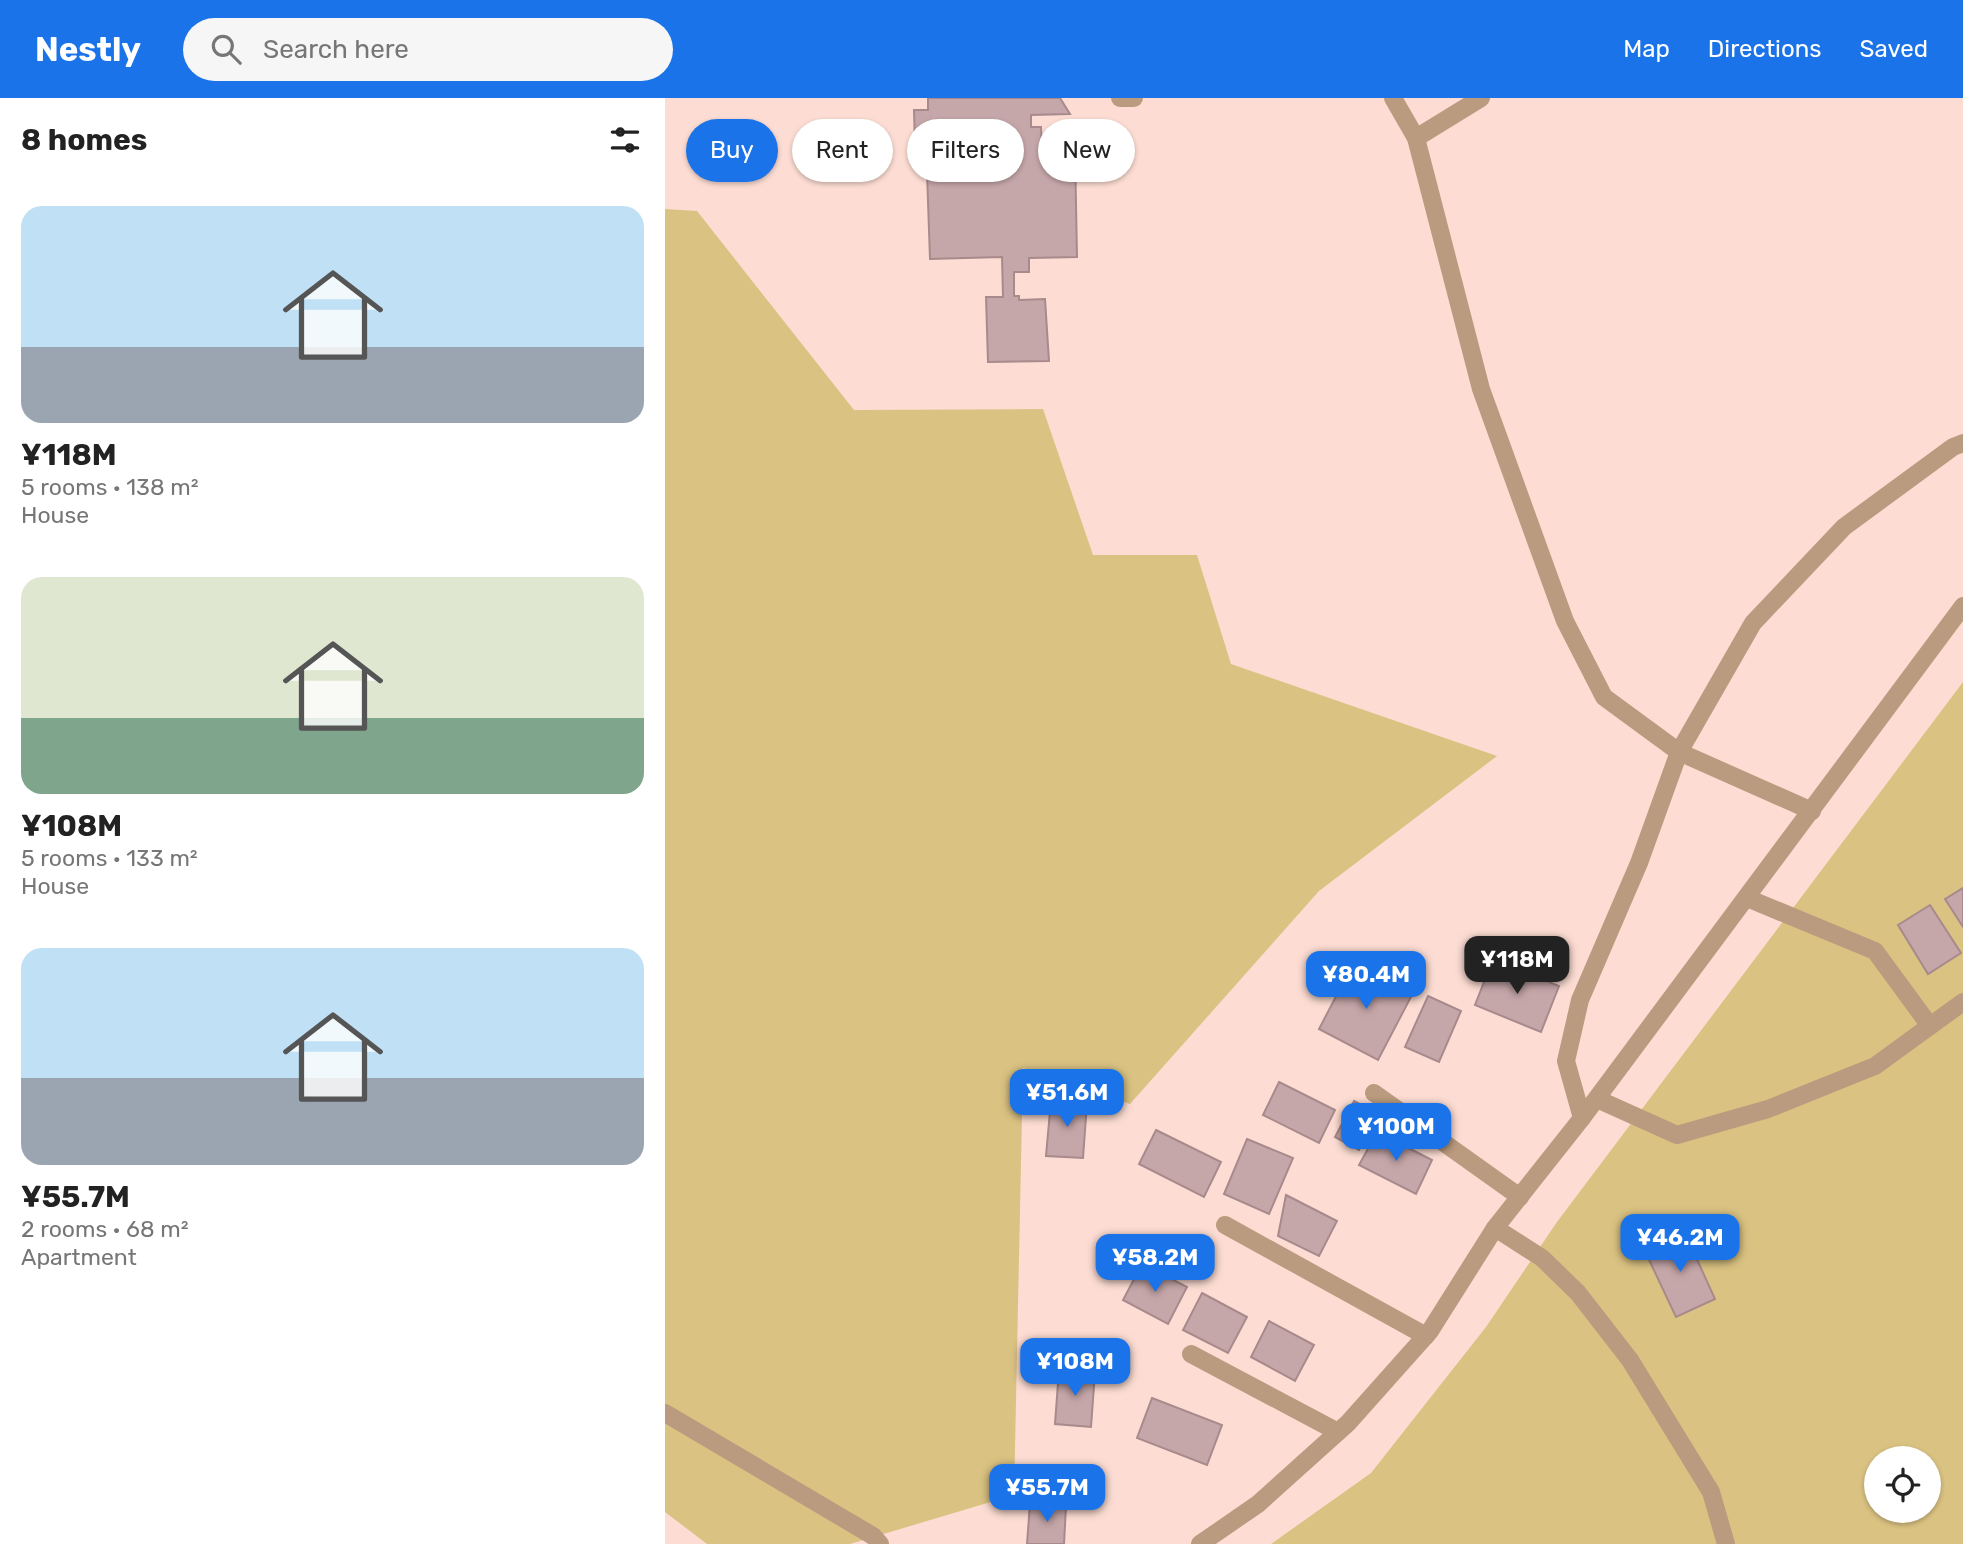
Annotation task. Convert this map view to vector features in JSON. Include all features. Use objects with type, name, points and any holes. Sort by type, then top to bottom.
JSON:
[{"type":"street","points":[[1119,98],[1134,98]]},
{"type":"street","points":[[1393,98],[1416,138],[1481,389],[1565,621],[1604,697],[1679,752],[1812,811]]},
{"type":"street","points":[[1416,138],[1481,98]]},
{"type":"street","points":[[1583,1118],[1566,1061],[1580,1000],[1639,863],[1679,752],[1753,623],[1844,527],[1953,447],[1963,443]]},
{"type":"street","points":[[1200,1544],[1258,1504],[1338,1432],[1426,1336],[1495,1228],[1583,1118],[1963,606]]},
{"type":"street","points":[[1747,898],[1875,951],[1930,1026]]},
{"type":"street","points":[[1597,1099],[1677,1135],[1768,1109],[1875,1066],[1963,1002]]},
{"type":"street","points":[[1374,1093],[1520,1197]]},
{"type":"street","points":[[1225,1225],[1426,1336]]},
{"type":"street","points":[[1495,1228],[1542,1258],[1579,1293],[1630,1360],[1710,1492],[1726,1544]]},
{"type":"street","points":[[1191,1354],[1338,1432]]},
{"type":"street","points":[[665,1413],[862,1530],[880,1544]]},
{"type":"shaded area","points":[[665,209],[697,211],[854,410],[1043,409],[1093,555],[1197,555],[1231,664],[1497,756],[1319,891],[1130,1104],[1023,1068],[1014,1495],[850,1544],[707,1544],[665,1512]]},
{"type":"shaded area","points":[[1963,682],[1963,1544],[1271,1544],[1371,1473],[1486,1327],[1557,1222]]},
{"type":"building","points":[[928,98],[1060,98],[1070,114],[1031,115],[1031,127],[1038,127],[1038,182],[1076,182],[1077,257],[1029,258],[1029,272],[1014,272],[1014,296],[1019,296],[1019,300],[1045,299],[1049,361],[988,362],[986,297],[1003,297],[1002,257],[930,259],[927,182],[1024,182],[1024,119],[914,119],[914,110],[928,110]]},
{"type":"building","points":[[1963,888],[1963,927],[1945,899]]},
{"type":"building","points":[[1930,905],[1961,953],[1928,974],[1898,925]]},
{"type":"building","points":[[1493,959],[1559,986],[1541,1032],[1475,1005]]},
{"type":"building","points":[[1354,962],[1413,993],[1378,1060],[1319,1029]]},
{"type":"building","points":[[1428,996],[1461,1011],[1439,1062],[1405,1047]]},
{"type":"building","points":[[1279,1082],[1335,1110],[1319,1143],[1263,1115]]},
{"type":"building","points":[[1051,1100],[1087,1103],[1083,1158],[1046,1156]]},
{"type":"building","points":[[1354,1101],[1378,1114],[1359,1150],[1335,1137]]},
{"type":"building","points":[[1156,1130],[1221,1162],[1204,1197],[1139,1164]]},
{"type":"building","points":[[1377,1132],[1432,1160],[1416,1194],[1359,1165]]},
{"type":"building","points":[[1247,1139],[1293,1158],[1269,1214],[1224,1194]]},
{"type":"building","points":[[1286,1195],[1337,1221],[1319,1256],[1278,1236]]},
{"type":"building","points":[[1684,1231],[1715,1299],[1676,1317],[1644,1249]]},
{"type":"building","points":[[1142,1264],[1187,1287],[1168,1324],[1123,1300]]},
{"type":"building","points":[[1202,1293],[1247,1317],[1228,1353],[1183,1330]]},
{"type":"building","points":[[1269,1321],[1314,1345],[1295,1381],[1251,1357]]},
{"type":"building","points":[[1059,1369],[1095,1372],[1091,1427],[1055,1424]]},
{"type":"building","points":[[1152,1398],[1222,1425],[1207,1465],[1137,1438]]},
{"type":"building","points":[[1030,1503],[1066,1506],[1064,1544],[1027,1544]]}]
